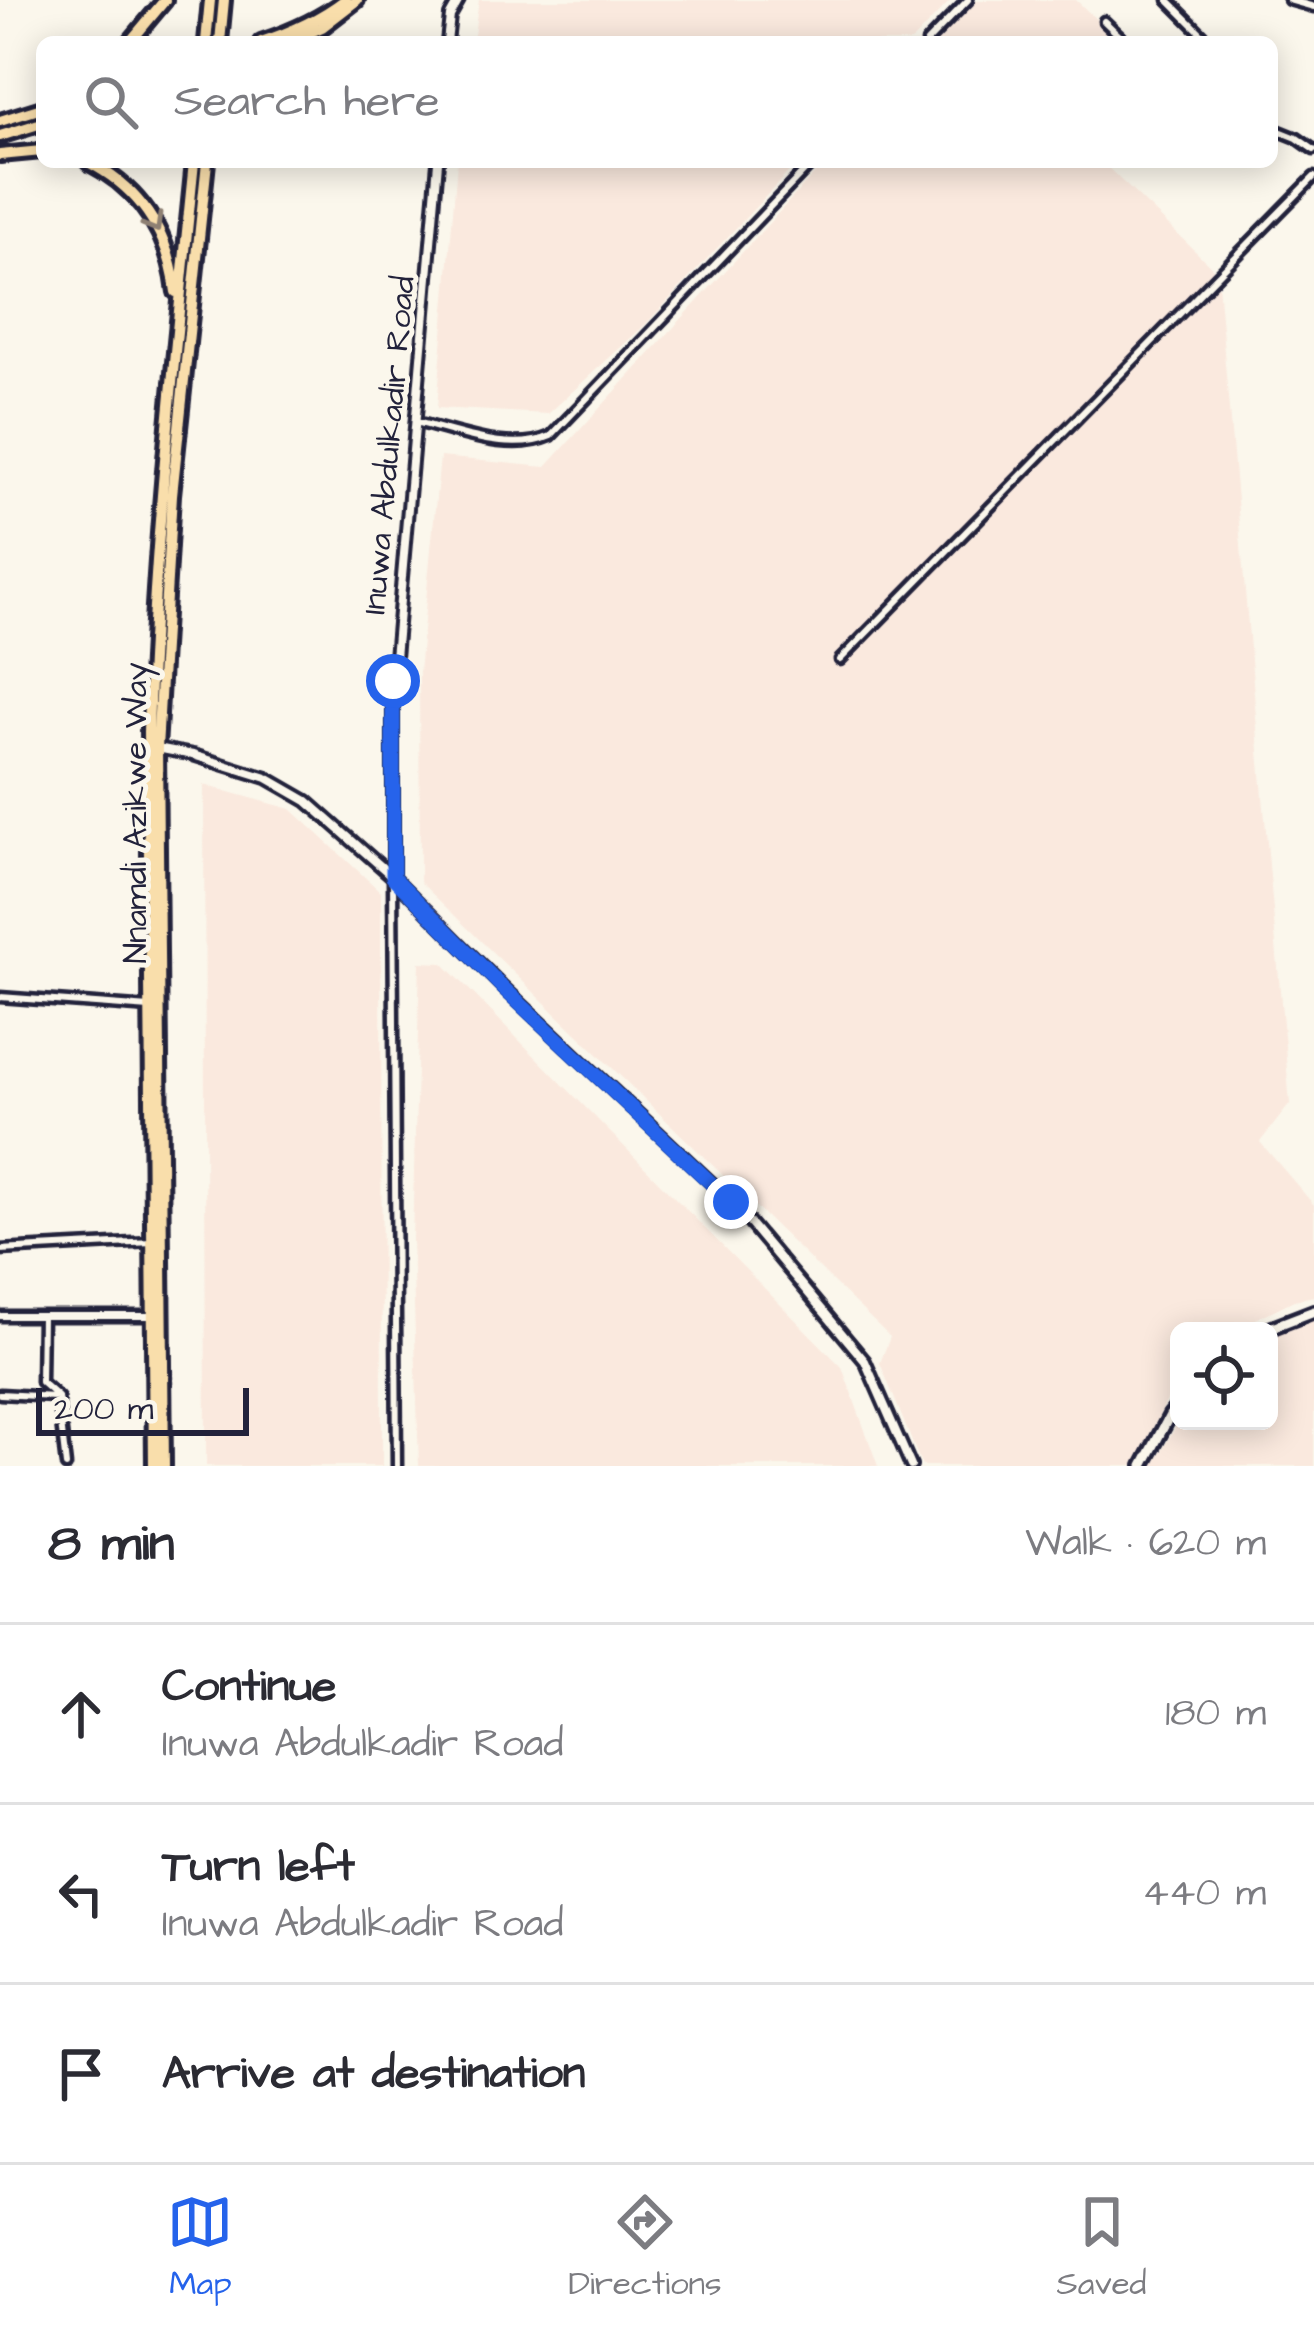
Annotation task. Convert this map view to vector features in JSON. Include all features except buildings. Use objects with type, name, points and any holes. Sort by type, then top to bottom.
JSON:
[{"type":"highway","points":[[135,36],[165,0]]},
{"type":"highway","points":[[207,36],[210,0]]},
{"type":"highway","points":[[220,36],[224,0]]},
{"type":"highway","points":[[280,36],[345,0]]},
{"type":"highway","points":[[303,36],[357,0]]},
{"type":"highway","points":[[0,121],[36,108]]},
{"type":"highway","points":[[0,136],[36,125]]},
{"type":"highway","points":[[0,154],[36,151]]},
{"type":"highway","points":[[98,168],[123,183],[147,209],[170,254],[179,312]]},
{"type":"highway","name":"Nnamdi Azikwe Way","points":[[154,1466],[150,1008],[155,572],[193,168]]},
{"type":"highway","name":"Nnamdi Azikwe Way","points":[[164,1466],[152,747],[172,495],[207,168]]},
{"type":"main road","points":[[1278,1325],[1314,1310]]},
{"type":"main road","points":[[1143,1466],[1170,1414]]},
{"type":"street","points":[[448,36],[450,16],[459,0]]},
{"type":"street","points":[[934,36],[968,0]]},
{"type":"street","points":[[1168,0],[1204,36]]},
{"type":"street","points":[[1288,0],[1312,4]]},
{"type":"street","points":[[1104,21],[1120,36]]},
{"type":"street","points":[[1278,131],[1314,150]]},
{"type":"street","name":"Inuwa Abdulkadir Road","points":[[393,877],[393,681],[437,168]]},
{"type":"street","points":[[416,422],[512,443],[534,443],[551,436],[807,168]]},
{"type":"street","points":[[840,660],[1314,177]]},
{"type":"street","points":[[152,747],[267,778],[307,801],[393,877],[501,986],[731,1202],[865,1361],[911,1466]]},
{"type":"street","points":[[393,877],[397,1466]]},
{"type":"street","points":[[0,997],[150,1008]]},
{"type":"street","points":[[0,1250],[152,1242]]},
{"type":"street","points":[[0,1316],[153,1316]]},
{"type":"street","points":[[42,1316],[41,1382],[58,1397],[66,1466]]},
{"type":"street","points":[[0,1394],[58,1397]]},
{"type":"shaded area","points":[[479,0],[951,0],[917,36],[474,36]]},
{"type":"shaded area","points":[[974,0],[1076,0],[1114,36],[941,36]]},
{"type":"shaded area","points":[[457,168],[792,168],[645,325],[548,414],[437,408]]},
{"type":"shaded area","points":[[820,168],[1108,168],[1217,272],[1290,1104],[1260,1142],[1314,1205],[1314,1296],[1294,1300],[1250,1322],[1170,1322],[1170,1397],[1134,1466],[922,1466],[880,1363],[890,1337],[420,882],[419,672],[440,457],[546,467]]},
{"type":"shaded area","points":[[204,785],[291,809],[381,892],[382,1466],[206,1466]]},
{"type":"shaded area","points":[[420,962],[443,963],[842,1367],[878,1466],[419,1466],[412,1240]]},
{"type":"shaded area","points":[[1314,1318],[1314,1466],[1153,1466],[1174,1430],[1278,1430],[1281,1329]]},
{"type":"route","points":[[393,681],[393,877],[501,986],[731,1202]]}]
